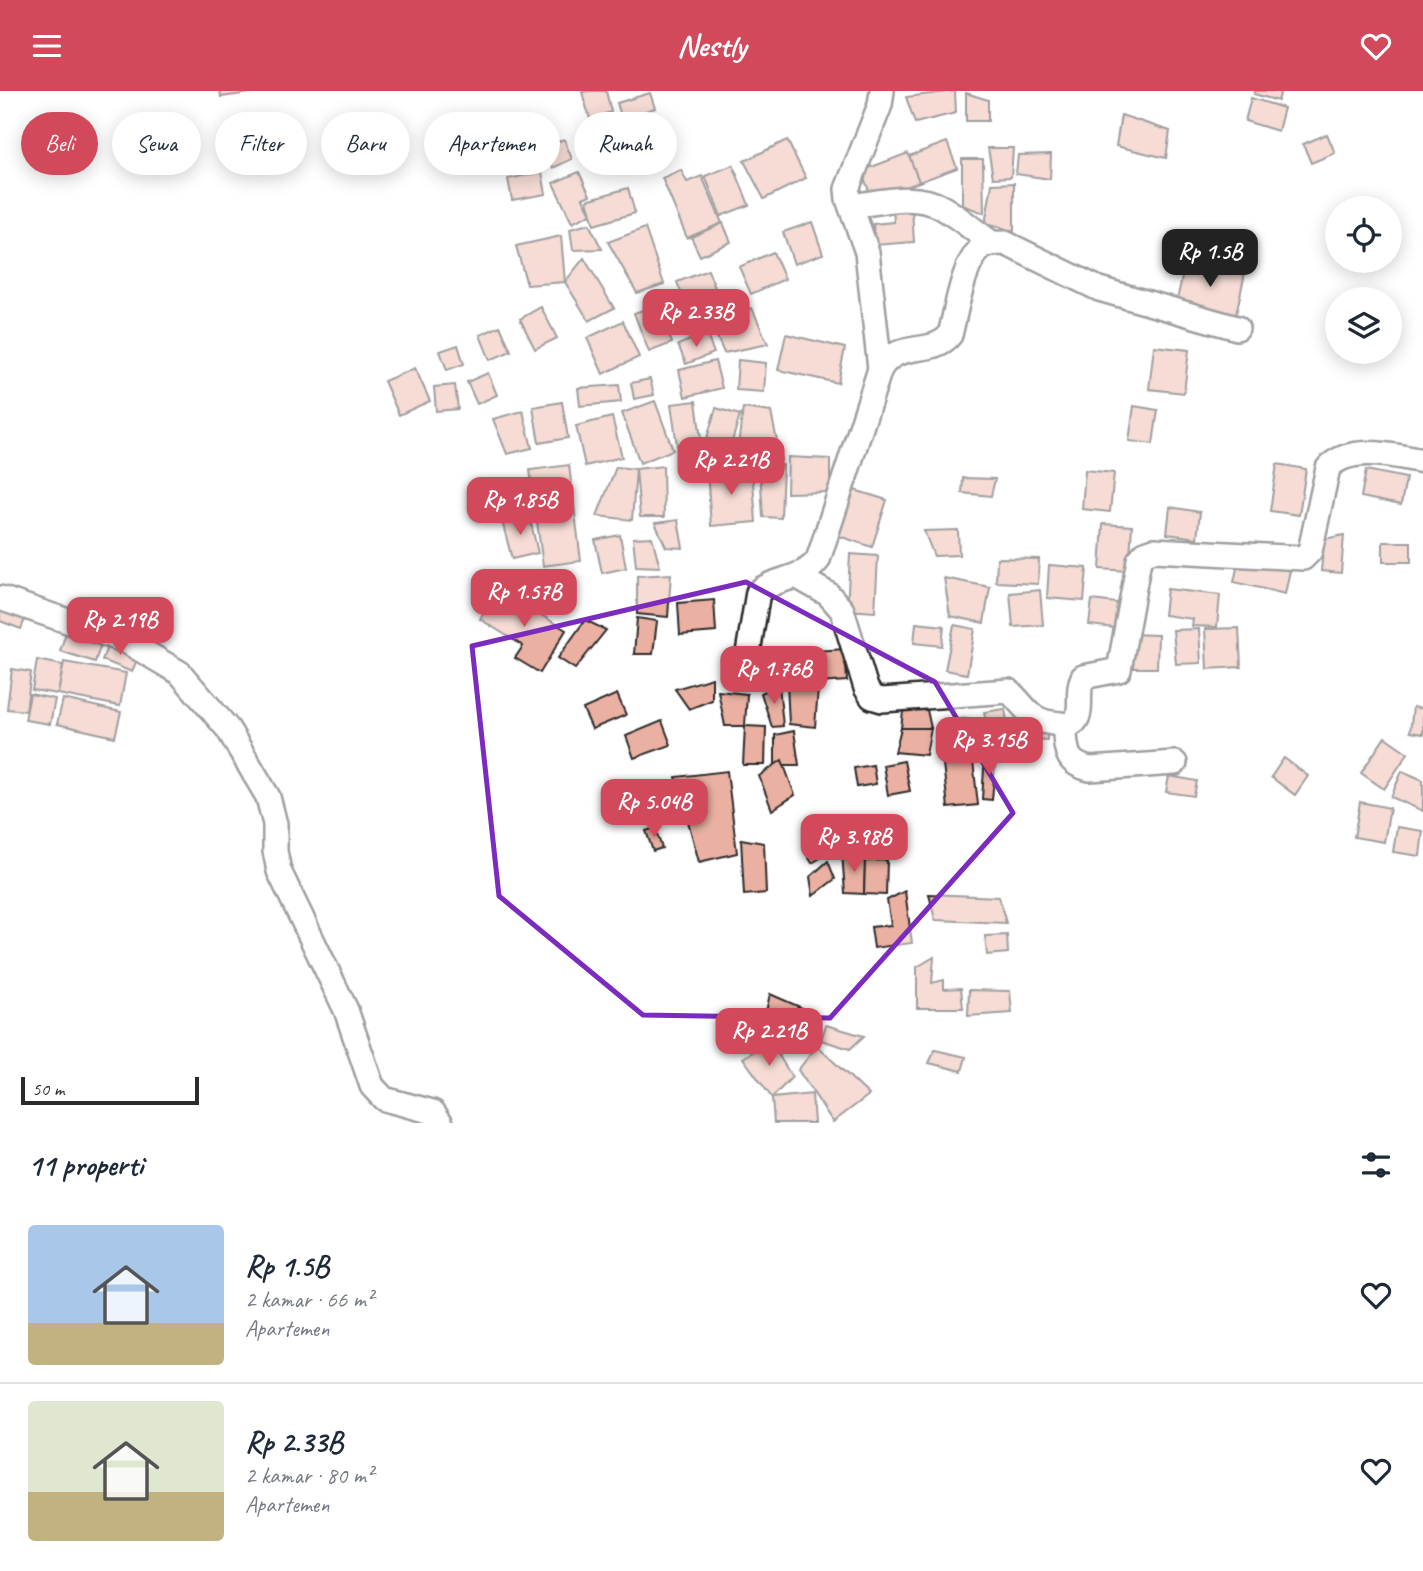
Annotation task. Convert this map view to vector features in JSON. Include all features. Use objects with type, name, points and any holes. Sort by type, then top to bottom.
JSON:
[{"type":"street","points":[[880,369],[867,252],[847,189],[880,105],[882,91]]},
{"type":"street","points":[[852,206],[900,199],[925,201],[942,207],[992,243]]},
{"type":"street","points":[[748,653],[758,592],[766,586],[797,577],[812,568],[818,560],[880,369],[890,355],[946,340],[950,335],[968,269],[973,257],[982,248],[992,243],[1005,243],[1098,289],[1237,328]]},
{"type":"street","points":[[797,577],[837,601],[866,688],[872,697],[882,699],[1009,691],[1039,722],[1064,725],[1073,723],[1077,718],[1083,677],[1119,670],[1139,560],[1145,553],[1154,550],[1303,558],[1310,551],[1328,468],[1336,459],[1378,453],[1423,461]]},
{"type":"street","points":[[0,598],[126,641],[180,674],[229,729],[268,797],[275,824],[275,852],[279,871],[346,1010],[372,1086],[384,1099],[433,1112],[441,1123]]},
{"type":"street","points":[[1064,725],[1068,754],[1078,766],[1090,769],[1175,763]]},
{"type":"highlighted area","points":[[746,582],[935,682],[1013,813],[830,1018],[643,1015],[499,896],[472,646]]},
{"type":"building","points":[[220,91],[263,91],[221,97]]},
{"type":"building","points":[[606,91],[611,112],[588,112],[582,92]]},
{"type":"building","points":[[955,91],[956,113],[915,123],[906,97]]},
{"type":"building","points":[[1255,91],[1281,91],[1278,101],[1254,94]]},
{"type":"building","points":[[650,93],[655,108],[643,112],[620,112],[617,103]]},
{"type":"building","points":[[966,93],[988,100],[988,121],[966,121]]},
{"type":"building","points":[[1251,98],[1284,108],[1278,131],[1245,121]]},
{"type":"building","points":[[1121,115],[1170,131],[1166,158],[1116,146]]},
{"type":"building","points":[[1327,134],[1335,153],[1311,163],[1303,144]]},
{"type":"building","points":[[564,139],[572,159],[560,165],[560,141]]},
{"type":"building","points":[[787,140],[806,178],[764,199],[744,161]]},
{"type":"building","points":[[947,142],[957,168],[919,182],[909,156]]},
{"type":"building","points":[[988,148],[1013,148],[1011,177],[993,178]]},
{"type":"building","points":[[908,153],[919,182],[873,200],[861,171]]},
{"type":"building","points":[[1051,154],[1050,179],[1016,174],[1018,155]]},
{"type":"building","points":[[962,159],[983,159],[984,213],[962,205]]},
{"type":"building","points":[[733,165],[749,205],[721,216],[705,176]]},
{"type":"building","points":[[681,170],[687,182],[702,176],[722,223],[687,238],[662,178],[677,175]]},
{"type":"building","points":[[574,174],[580,175],[590,195],[583,198],[591,214],[572,223],[553,183]]},
{"type":"building","points":[[543,175],[546,194],[512,200],[508,179]]},
{"type":"building","points":[[1014,183],[1014,231],[985,224],[992,184]]},
{"type":"building","points":[[628,188],[635,213],[594,225],[587,200]]},
{"type":"building","points":[[912,209],[914,242],[875,245],[873,224],[894,222],[893,210]]},
{"type":"building","points":[[812,222],[823,254],[794,264],[783,232]]},
{"type":"building","points":[[723,223],[731,242],[700,256],[691,237]]},
{"type":"building","points":[[589,224],[602,249],[573,250],[570,229]]},
{"type":"building","points":[[645,228],[664,284],[637,293],[608,242]]},
{"type":"building","points":[[561,236],[565,282],[527,285],[516,246]]},
{"type":"building","points":[[773,252],[785,279],[751,294],[739,267]]},
{"type":"building","points":[[584,258],[614,308],[589,321],[565,282]]},
{"type":"building","points":[[1186,259],[1245,273],[1235,319],[1176,305]]},
{"type":"building","points":[[708,270],[722,306],[691,318],[677,282]]},
{"type":"building","points":[[657,305],[672,343],[649,352],[634,313]]},
{"type":"building","points":[[541,307],[557,338],[535,349],[520,319]]},
{"type":"building","points":[[752,308],[768,344],[724,353],[710,321]]},
{"type":"building","points":[[623,321],[639,357],[603,374],[587,338]]},
{"type":"building","points":[[500,326],[511,351],[490,360],[480,335]]},
{"type":"building","points":[[706,333],[714,353],[686,364],[678,345]]},
{"type":"building","points":[[786,334],[845,348],[838,383],[778,370]]},
{"type":"building","points":[[458,345],[464,364],[447,370],[440,351]]},
{"type":"building","points":[[1154,346],[1189,350],[1184,393],[1149,389]]},
{"type":"building","points":[[738,360],[766,363],[764,392],[736,390]]},
{"type":"building","points":[[715,361],[722,388],[685,397],[679,370]]},
{"type":"building","points":[[415,368],[430,401],[399,415],[384,381]]},
{"type":"building","points":[[488,373],[497,395],[477,404],[467,382]]},
{"type":"building","points":[[650,379],[654,395],[634,399],[631,383]]},
{"type":"building","points":[[455,385],[458,409],[436,411],[434,387]]},
{"type":"building","points":[[619,385],[621,402],[580,406],[578,388]]},
{"type":"building","points":[[655,401],[673,450],[640,463],[622,413]]},
{"type":"building","points":[[696,401],[703,455],[679,459],[671,404]]},
{"type":"building","points":[[562,402],[568,438],[539,443],[533,407]]},
{"type":"building","points":[[1134,406],[1158,410],[1153,444],[1129,441]]},
{"type":"building","points":[[716,408],[740,415],[730,448],[706,441]]},
{"type":"building","points":[[743,408],[771,412],[781,460],[737,454]]},
{"type":"building","points":[[523,411],[532,448],[507,454],[493,419]]},
{"type":"building","points":[[612,417],[622,457],[585,466],[576,426]]},
{"type":"building","points":[[788,457],[830,459],[830,492],[787,493]]},
{"type":"building","points":[[1277,464],[1306,469],[1299,515],[1270,511]]},
{"type":"building","points":[[569,465],[581,561],[543,566],[530,470]]},
{"type":"building","points":[[783,465],[781,518],[763,517],[760,469]]},
{"type":"building","points":[[663,466],[664,517],[640,517],[636,469]]},
{"type":"building","points":[[616,467],[636,469],[632,520],[597,516]]},
{"type":"building","points":[[752,468],[756,522],[711,526],[707,471]]},
{"type":"building","points":[[1085,470],[1114,473],[1110,512],[1082,509]]},
{"type":"building","points":[[1366,470],[1406,478],[1401,505],[1361,497]]},
{"type":"building","points":[[963,478],[995,479],[991,496],[962,493]]},
{"type":"building","points":[[851,489],[887,500],[872,547],[836,535]]},
{"type":"building","points":[[1170,507],[1200,512],[1197,538],[1167,534]]},
{"type":"building","points":[[529,515],[538,553],[512,559],[502,521]]},
{"type":"building","points":[[678,520],[683,548],[666,547],[655,523]]},
{"type":"building","points":[[1103,524],[1132,526],[1129,571],[1100,569]]},
{"type":"building","points":[[958,530],[959,555],[934,556],[924,531]]},
{"type":"building","points":[[620,535],[626,568],[602,573],[595,540]]},
{"type":"building","points":[[1344,535],[1341,573],[1321,571],[1324,539]]},
{"type":"building","points":[[652,537],[660,567],[636,566],[633,538]]},
{"type":"building","points":[[1383,542],[1411,542],[1411,562],[1383,562]]},
{"type":"building","points":[[850,554],[878,556],[875,612],[847,610]]},
{"type":"building","points":[[997,558],[1039,559],[1038,584],[996,582]]},
{"type":"building","points":[[1239,559],[1290,570],[1285,594],[1234,582]]},
{"type":"building","points":[[1049,565],[1087,568],[1084,601],[1047,598]]},
{"type":"building","points":[[671,574],[668,617],[637,614],[637,576]]},
{"type":"building","points":[[944,578],[990,587],[984,623],[950,616]]},
{"type":"building","points":[[498,589],[566,630],[540,673],[515,658],[523,646],[480,619]]},
{"type":"building","points":[[1167,589],[1220,595],[1217,627],[1192,626],[1193,619],[1164,615]]},
{"type":"building","points":[[1040,590],[1043,625],[1013,627],[1010,593]]},
{"type":"building","points":[[714,600],[716,632],[680,635],[678,603]]},
{"type":"building","points":[[1092,600],[1117,603],[1114,628],[1089,625]]},
{"type":"building","points":[[3,602],[28,612],[21,629],[0,621]]},
{"type":"building","points":[[637,618],[657,621],[653,654],[634,654]]},
{"type":"building","points":[[585,620],[606,630],[575,669],[558,658]]},
{"type":"building","points":[[916,623],[944,626],[942,646],[914,643]]},
{"type":"building","points":[[954,625],[975,629],[967,674],[945,670]]},
{"type":"building","points":[[68,626],[103,638],[95,662],[60,651]]},
{"type":"building","points":[[1239,628],[1241,667],[1207,669],[1205,629]]},
{"type":"building","points":[[1199,629],[1201,663],[1176,664],[1173,630]]},
{"type":"building","points":[[1130,634],[1158,635],[1157,668],[1129,668]]},
{"type":"building","points":[[109,642],[139,654],[132,672],[102,660]]},
{"type":"building","points":[[845,649],[847,681],[818,683],[815,651]]},
{"type":"building","points":[[37,660],[63,665],[58,694],[32,690]]},
{"type":"building","points":[[64,662],[126,673],[120,706],[58,694]]},
{"type":"building","points":[[12,669],[31,672],[26,711],[7,709]]},
{"type":"building","points":[[712,678],[712,700],[689,709],[675,689]]},
{"type":"building","points":[[787,683],[818,688],[815,727],[789,724]]},
{"type":"building","points":[[779,685],[783,726],[772,727],[761,693]]},
{"type":"building","points":[[718,691],[747,694],[745,726],[725,726]]},
{"type":"building","points":[[30,694],[55,699],[50,724],[25,720]]},
{"type":"building","points":[[617,694],[626,715],[592,729],[583,709]]},
{"type":"building","points":[[63,699],[121,712],[115,737],[57,724]]},
{"type":"building","points":[[904,703],[927,710],[931,728],[901,728]]},
{"type":"building","points":[[1413,707],[1423,709],[1423,734],[1410,732]]},
{"type":"building","points":[[1005,709],[1008,728],[996,730],[995,736],[988,733],[984,712]]},
{"type":"building","points":[[969,718],[971,733],[954,736],[952,720]]},
{"type":"building","points":[[662,721],[671,745],[634,758],[626,736]]},
{"type":"building","points":[[745,726],[766,727],[765,765],[743,765]]},
{"type":"building","points":[[901,728],[931,728],[926,755],[895,752]]},
{"type":"building","points":[[1033,729],[1047,731],[1047,740],[1035,739]]},
{"type":"building","points":[[794,731],[799,765],[775,765],[775,735]]},
{"type":"building","points":[[1385,737],[1408,753],[1384,789],[1361,773]]},
{"type":"building","points":[[971,743],[978,805],[948,808],[941,746]]},
{"type":"building","points":[[985,754],[996,755],[992,800],[982,799]]},
{"type":"building","points":[[1284,758],[1308,776],[1295,795],[1271,777]]},
{"type":"building","points":[[782,760],[795,795],[772,810],[759,776]]},
{"type":"building","points":[[904,761],[910,791],[888,795],[883,765]]},
{"type":"building","points":[[873,765],[876,784],[857,787],[854,768]]},
{"type":"building","points":[[727,771],[737,853],[699,862],[676,777]]},
{"type":"building","points":[[1402,771],[1423,780],[1423,811],[1391,797]]},
{"type":"building","points":[[1169,776],[1197,781],[1194,796],[1166,792]]},
{"type":"building","points":[[1360,802],[1390,808],[1384,842],[1354,837]]},
{"type":"building","points":[[839,818],[864,820],[865,861],[842,852]]},
{"type":"building","points":[[864,820],[884,821],[882,860],[865,861]]},
{"type":"building","points":[[1397,827],[1423,831],[1420,856],[1393,852]]},
{"type":"building","points":[[655,828],[662,848],[653,851],[646,831]]},
{"type":"building","points":[[827,837],[834,850],[812,863],[804,850]]},
{"type":"building","points":[[741,839],[764,843],[766,893],[744,895]]},
{"type":"building","points":[[842,852],[865,861],[864,894],[845,893]]},
{"type":"building","points":[[887,860],[886,895],[864,894],[865,861]]},
{"type":"building","points":[[828,861],[835,879],[813,896],[810,877]]},
{"type":"building","points":[[905,891],[912,943],[874,948],[871,927],[891,925],[887,900]]},
{"type":"building","points":[[929,894],[999,897],[1006,923],[935,920]]},
{"type":"building","points":[[1007,935],[1008,953],[987,955],[985,936]]},
{"type":"building","points":[[934,957],[932,983],[944,980],[944,989],[961,988],[963,1008],[917,1008],[917,967]]},
{"type":"building","points":[[969,990],[1010,991],[1012,1013],[968,1016]]},
{"type":"building","points":[[770,994],[807,1010],[801,1033],[765,1016]]},
{"type":"building","points":[[826,1025],[864,1036],[850,1049],[821,1040]]},
{"type":"building","points":[[770,1041],[792,1077],[772,1098],[743,1058]]},
{"type":"building","points":[[817,1046],[869,1095],[833,1122],[798,1070]]},
{"type":"building","points":[[935,1050],[966,1057],[962,1071],[929,1063]]},
{"type":"building","points":[[812,1094],[814,1123],[774,1123],[772,1098]]}]
